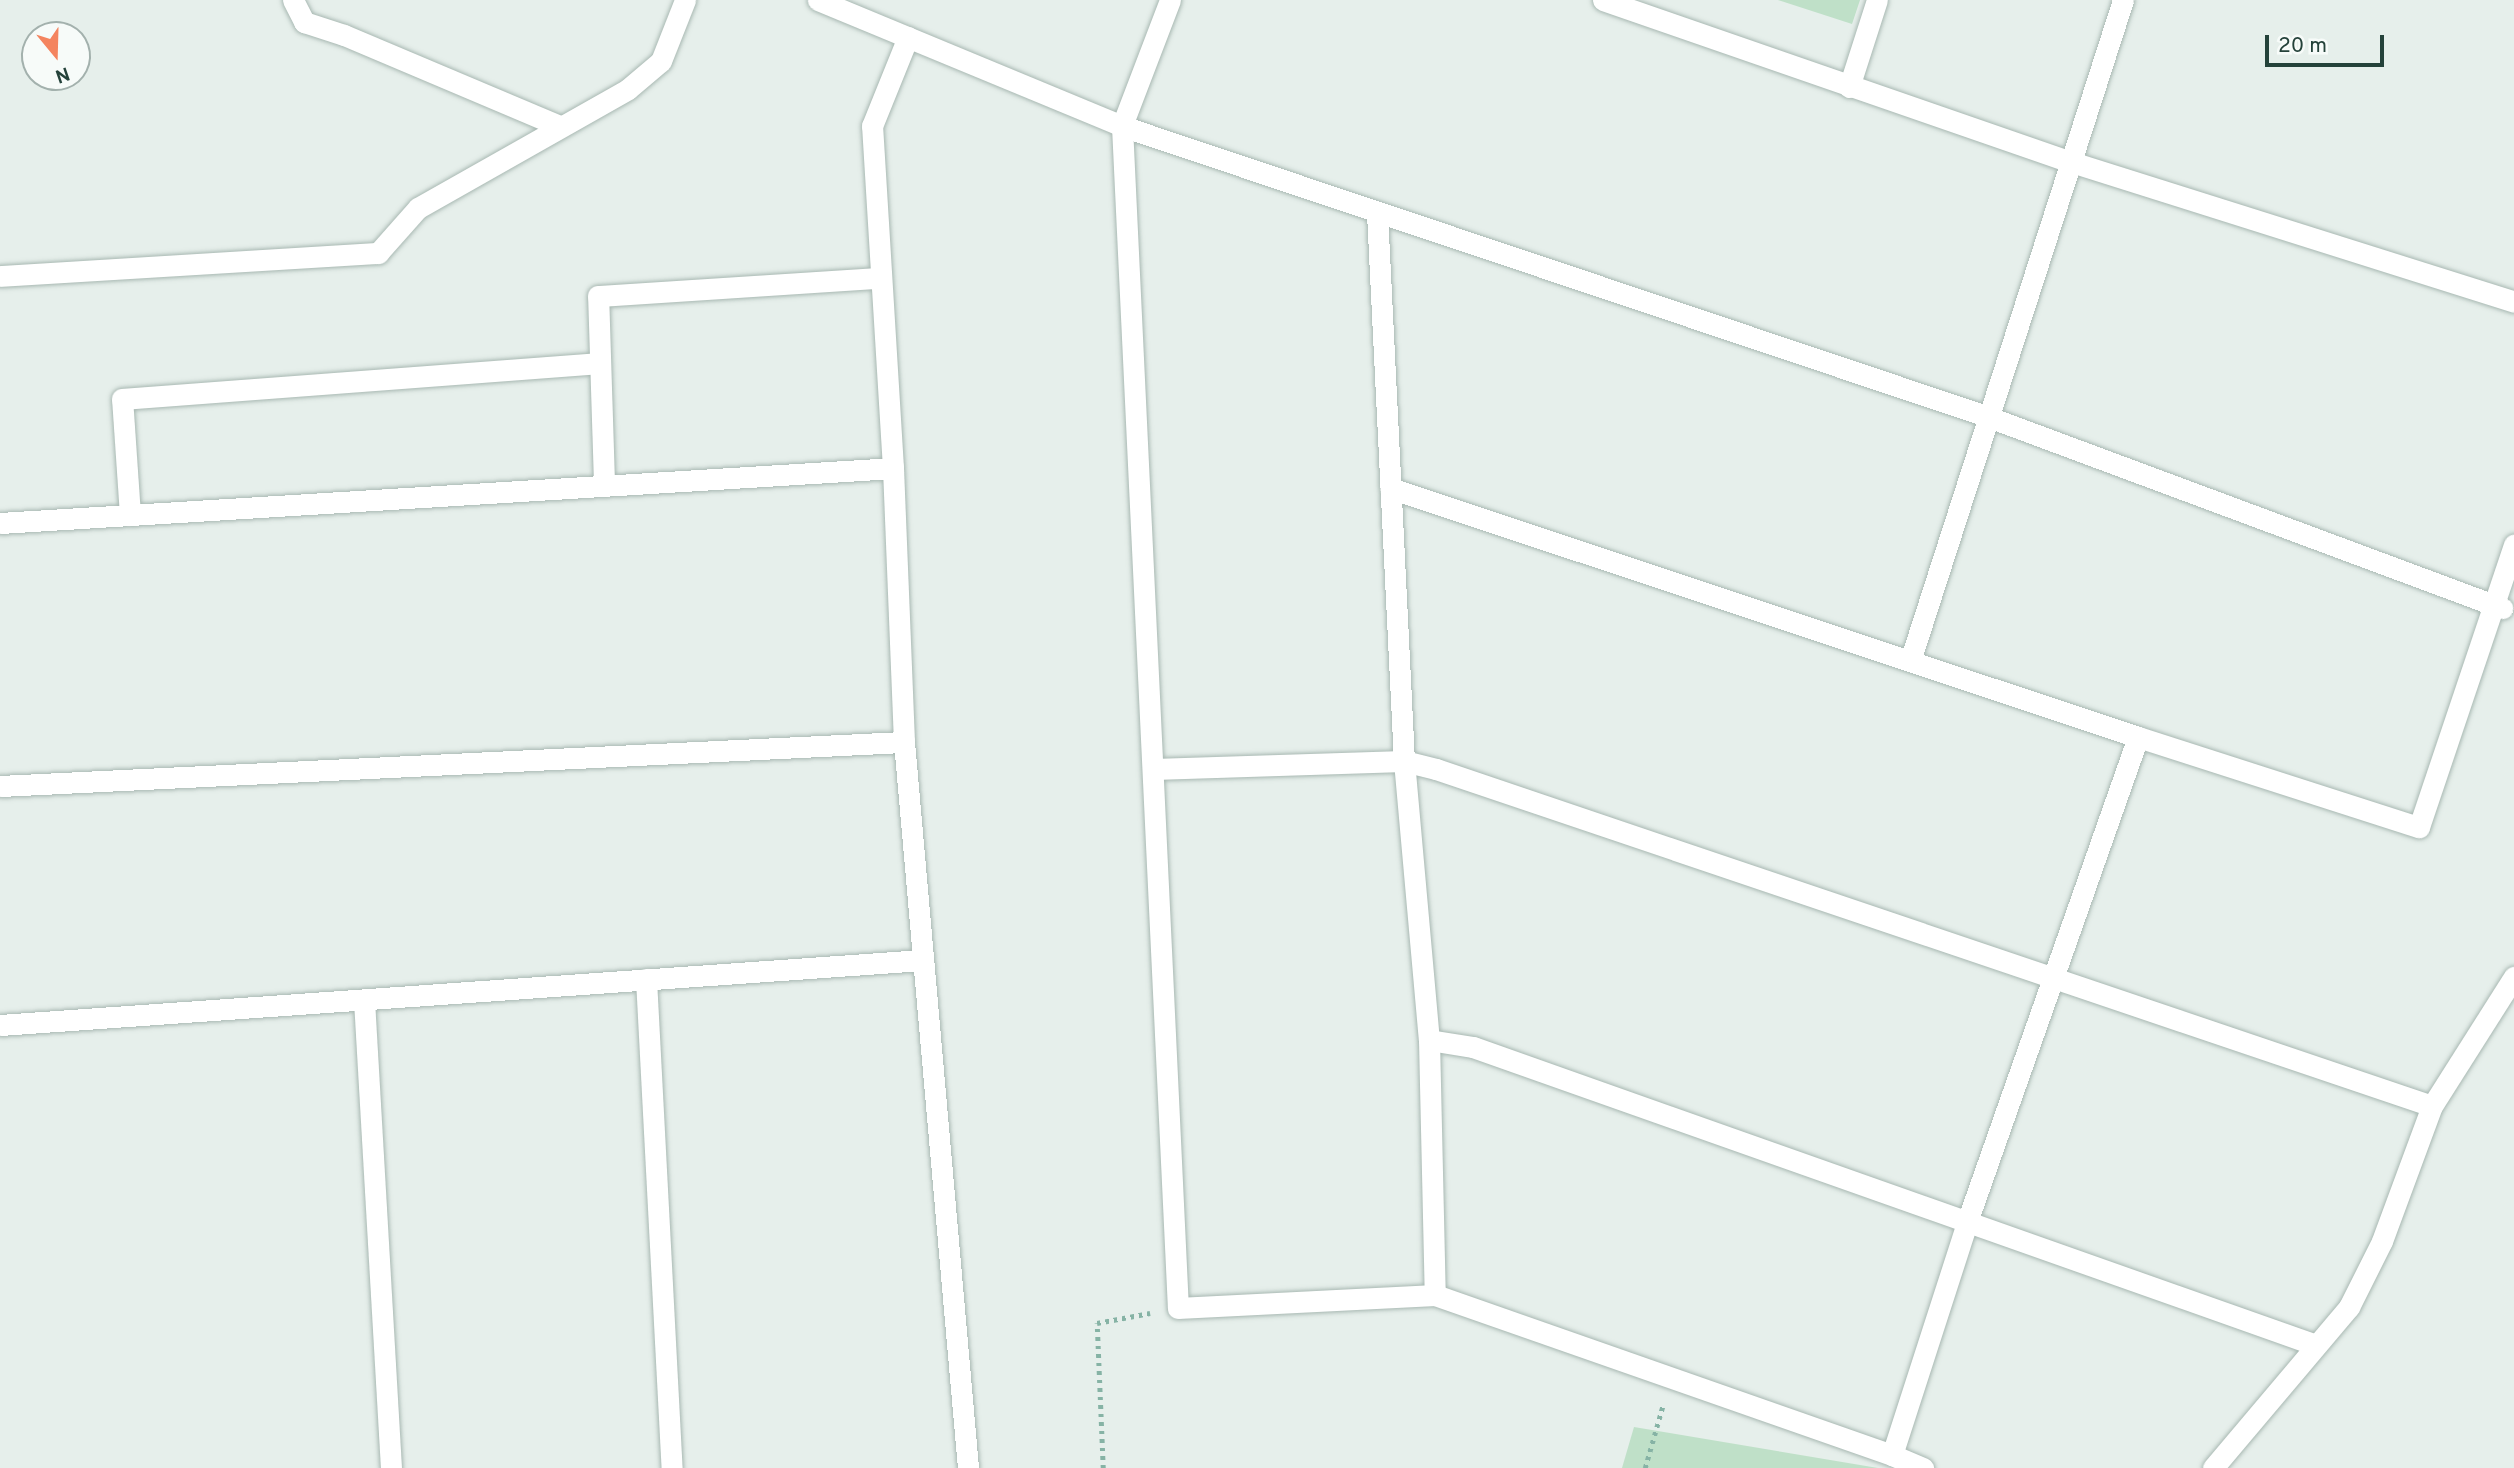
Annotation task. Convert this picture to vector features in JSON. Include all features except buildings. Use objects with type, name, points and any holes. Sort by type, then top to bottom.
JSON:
[{"type":"street","points":[[293,0],[304,22],[344,35],[559,125]]},
{"type":"street","points":[[0,276],[378,253],[418,208],[559,125],[628,89],[661,61],[685,0]]},
{"type":"street","points":[[818,0],[1122,126],[1986,416],[2499,607]]},
{"type":"street","points":[[1170,0],[1122,126],[1178,1308],[1434,1294],[1923,1468]]},
{"type":"street","points":[[1603,0],[2068,161],[2514,302]]},
{"type":"street","points":[[1849,87],[1877,0]]},
{"type":"street","points":[[1911,658],[2068,161],[2123,0]]},
{"type":"street","points":[[908,37],[872,126],[879,278],[893,468],[904,742],[968,1468]]},
{"type":"street","points":[[1377,213],[1404,761],[1429,1040],[1434,1294]]},
{"type":"street","points":[[604,483],[597,363],[598,296],[879,278]]},
{"type":"street","points":[[130,515],[122,398],[597,363]]},
{"type":"street","points":[[0,523],[604,483],[893,468]]},
{"type":"street","points":[[1390,488],[1911,658],[2138,737],[2419,827],[2499,607],[2514,545]]},
{"type":"street","points":[[1892,1455],[1968,1219],[2138,737]]},
{"type":"street","points":[[0,786],[904,742]]},
{"type":"street","points":[[1153,768],[1404,761],[2432,1106]]},
{"type":"street","points":[[0,1026],[922,960]]},
{"type":"street","points":[[2213,1468],[2349,1307],[2382,1241],[2432,1106],[2514,977]]},
{"type":"street","points":[[646,979],[672,1468]]},
{"type":"street","points":[[364,1000],[391,1468]]},
{"type":"street","points":[[1429,1040],[1473,1047],[1968,1219],[2315,1345]]},
{"type":"path","points":[[1103,1468],[1097,1323],[1178,1308]]},
{"type":"path","points":[[1645,1468],[1671,1378]]},
{"type":"green space","points":[[1778,0],[1860,0],[1852,24]]},
{"type":"green space","points":[[1634,1427],[1878,1468],[1622,1468]]}]
